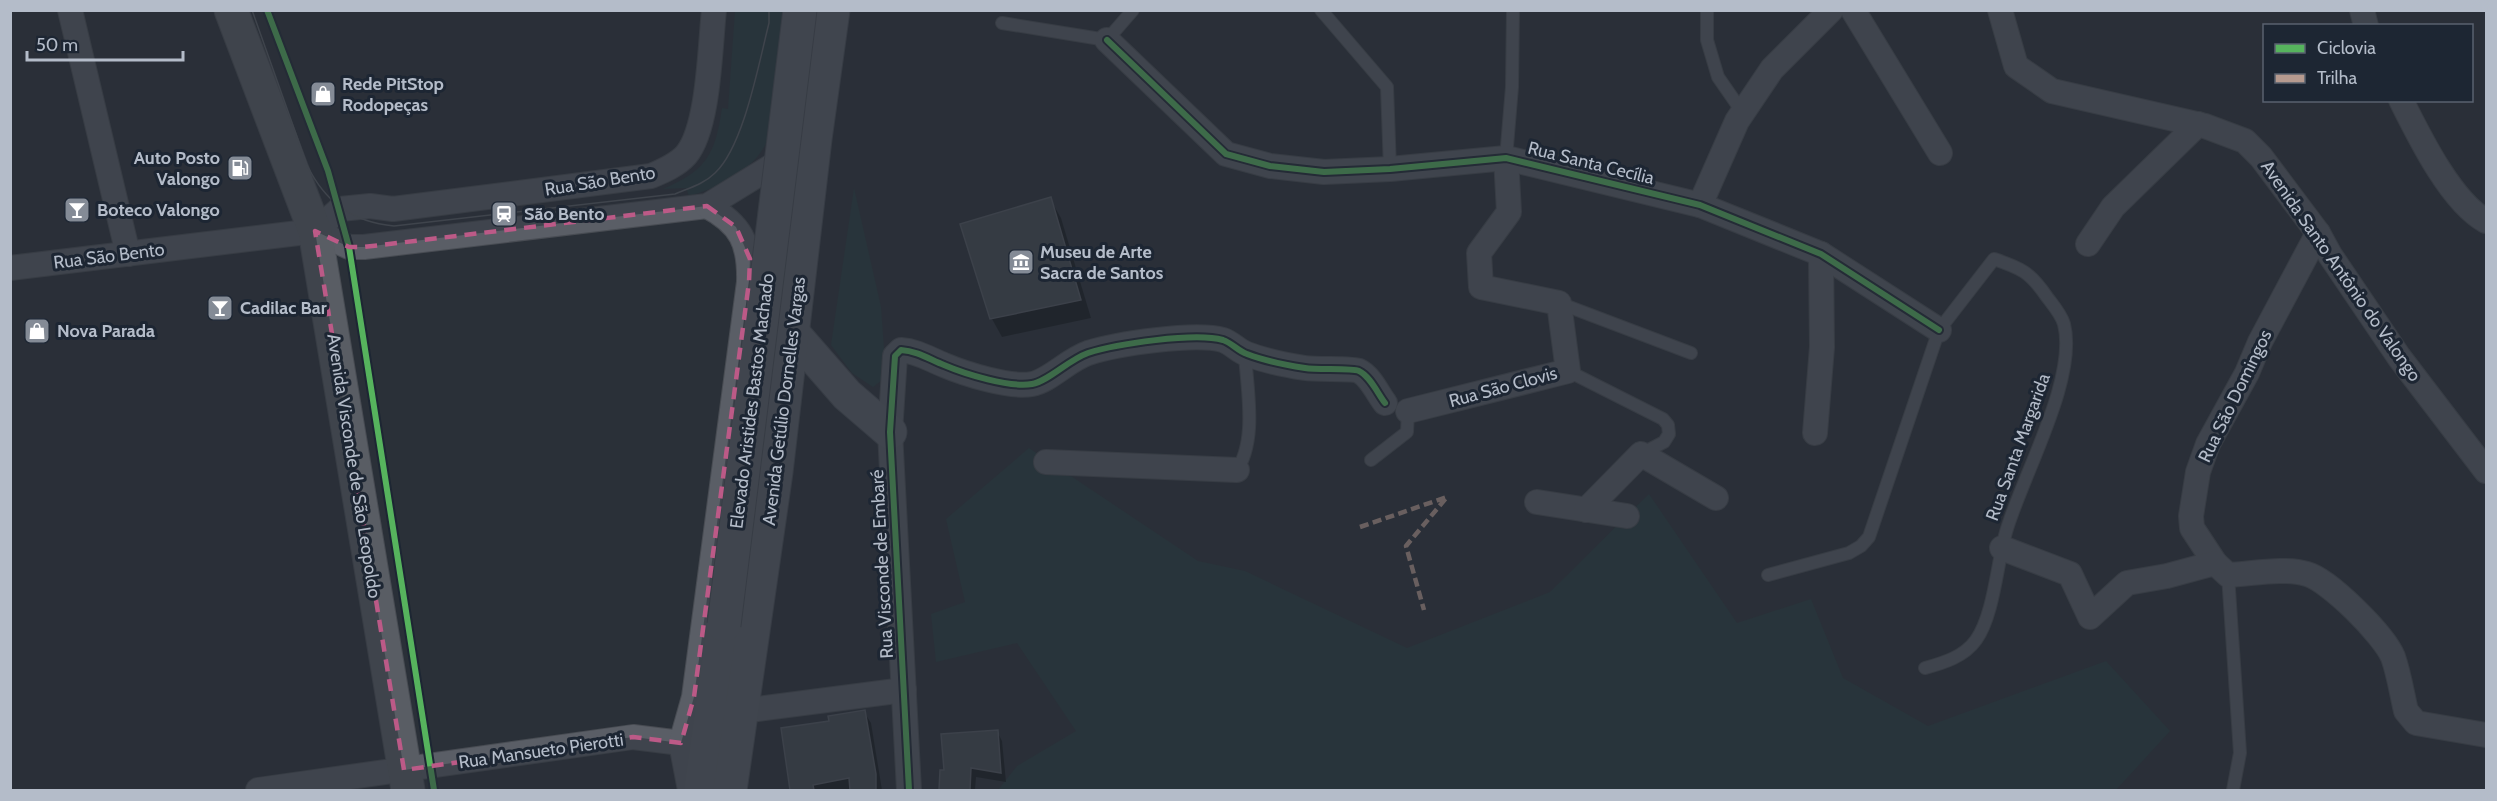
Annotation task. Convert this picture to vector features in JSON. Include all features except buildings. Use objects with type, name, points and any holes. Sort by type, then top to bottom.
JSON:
[{"type":"main road","name":"Avenida Visconde de São Leopoldo","points":[[231,10],[315,231],[406,780]]},
{"type":"main road","name":"Elevado Aristides Bastos Machado","points":[[701,790],[724,625],[800,10]]},
{"type":"main road","name":"Avenida Getúlio Dornelles Vargas","points":[[730,790],[776,472],[814,139],[833,10]]},
{"type":"main road","points":[[792,332],[847,395],[890,432]]},
{"type":"street","points":[[70,10],[128,254]]},
{"type":"street","name":"Rua São Bento","points":[[315,231],[340,209],[370,206],[393,209],[651,176],[665,171],[686,154],[699,130],[714,10]]},
{"type":"street","points":[[1700,205],[1743,113],[1772,69],[1831,10]]},
{"type":"street","points":[[1853,10],[1940,153]]},
{"type":"street","name":"Avenida Santo Antônio do Valongo","points":[[2000,10],[2016,66],[2052,90],[2198,124],[2245,141],[2261,157],[2318,233],[2330,255],[2399,357],[2486,471]]},
{"type":"street","name":"Rua Santa Cecília","points":[[1107,40],[1226,154],[1280,168],[1324,171],[1390,169],[1506,158],[1700,205],[1821,254],[1939,330]]},
{"type":"street","points":[[2402,102],[2423,144],[2449,184],[2478,216],[2487,221]]},
{"type":"street","points":[[2088,244],[2113,207],[2198,124]]},
{"type":"street","name":"Rua São Bento","points":[[10,268],[315,231],[349,247],[364,247],[707,206],[814,139]]},
{"type":"street","points":[[1506,158],[1509,213],[1479,253],[1481,287],[1559,303]]},
{"type":"street","points":[[690,790],[681,743],[694,697],[749,282],[750,259],[745,243],[736,227],[721,213],[707,206]]},
{"type":"street","name":"Rua São Domingos","points":[[2222,569],[2192,528],[2191,516],[2198,472],[2208,444],[2247,373],[2259,342],[2318,233]]},
{"type":"street","points":[[1815,433],[1822,347],[1821,254]]},
{"type":"street","name":"Rua São Clovis","points":[[1408,411],[1568,370],[1559,303]]},
{"type":"street","name":"Rua Visconde de Embaré","points":[[909,790],[890,432],[895,356],[901,350],[914,351],[946,366],[992,381],[1032,384],[1045,380],[1065,363],[1088,353],[1145,342],[1198,337],[1225,340],[1245,354]]},
{"type":"street","points":[[1245,354],[1304,368],[1331,371],[1357,370],[1364,374],[1385,403]]},
{"type":"street","points":[[1586,510],[1641,454],[1716,498]]},
{"type":"street","points":[[1046,462],[1234,474]]},
{"type":"street","points":[[1537,502],[1627,516]]},
{"type":"street","points":[[2002,548],[2070,574],[2090,617],[2127,583],[2222,569],[2307,574],[2325,582],[2381,637],[2392,657],[2406,711],[2416,723],[2487,735]]},
{"type":"street","points":[[742,711],[904,690]]},
{"type":"street","name":"Rua Mansueto Pierotti","points":[[258,790],[406,780],[633,737],[681,743]]},
{"type":"lane","points":[[1002,23],[1107,40],[1133,10]]},
{"type":"lane","points":[[1321,10],[1387,87],[1390,169]]},
{"type":"lane","points":[[1506,158],[1512,87],[1513,10]]},
{"type":"lane","points":[[1707,10],[1707,40],[1718,77],[1743,113]]},
{"type":"lane","name":"Rua Santa Margarida","points":[[1768,575],[1849,553],[1861,546],[1869,537],[1939,330],[1994,259],[2021,268],[2035,279],[2063,321],[2066,341],[2064,370],[2002,548],[1983,630],[1973,644],[1959,655],[1925,668]]},
{"type":"lane","points":[[1559,303],[1691,353]]},
{"type":"lane","points":[[1234,474],[1245,449],[1248,425],[1245,354]]},
{"type":"lane","points":[[1568,370],[1663,419],[1668,425],[1669,434],[1664,442],[1641,454]]},
{"type":"lane","points":[[1371,460],[1407,432],[1408,411],[1385,403]]},
{"type":"lane","name":"Rua São Domingos","points":[[2222,569],[2240,753],[2233,790]]},
{"type":"highlighted area","points":[[707,206],[736,227],[750,259],[749,282],[694,697],[681,743],[633,737],[404,770],[315,231],[349,247],[364,247]]},
{"type":"green space","points":[[735,11],[783,11],[769,137],[756,159],[736,175],[713,188],[689,196],[686,188],[663,189],[690,175],[706,159],[712,149],[722,108],[728,109]]},
{"type":"green space","points":[[854,188],[881,307],[886,377],[873,387],[852,373],[831,345]]},
{"type":"green space","points":[[1029,448],[1198,561],[1245,571],[1407,648],[1550,592],[1649,494],[1737,623],[1811,599],[1843,678],[1928,726],[2106,661],[2170,731],[2116,790],[998,790],[1017,766],[1076,731],[1017,643],[936,662],[931,614],[965,602],[946,519]]},
{"type":"tram line","points":[[252,10],[307,165],[314,178],[331,200],[353,215],[379,224],[394,226],[675,194],[701,183],[711,177],[725,160],[742,124],[769,23],[769,10]]},
{"type":"marked path","points":[[1360,527],[1447,497],[1406,546],[1424,610]]},
{"type":"cycle path","points":[[267,10],[328,171],[349,247],[434,790]]},
{"type":"cycle path","points":[[1107,40],[1226,154],[1270,166],[1324,172],[1390,169],[1506,158],[1700,205],[1821,254],[1939,330]]},
{"type":"cycle path","points":[[909,790],[890,432],[895,356],[901,350],[918,354],[975,376],[1023,385],[1038,382],[1088,353],[1156,340],[1210,338],[1223,340],[1244,353],[1261,359],[1310,369],[1359,371],[1370,381],[1385,403]]},
{"type":"place","name":"Rede PitStop Rodopeças","points":[[323,94]]},
{"type":"place","name":"Auto Posto Valongo","points":[[240,168]]},
{"type":"place","name":"Boteco Valongo","points":[[77,210]]},
{"type":"place","name":"São Bento","points":[[504,214]]},
{"type":"place","name":"Museu de Arte Sacra de Santos","points":[[1021,262]]},
{"type":"place","name":"Cadilac Bar","points":[[220,308]]},
{"type":"place","name":"Nova Parada","points":[[37,331]]}]
